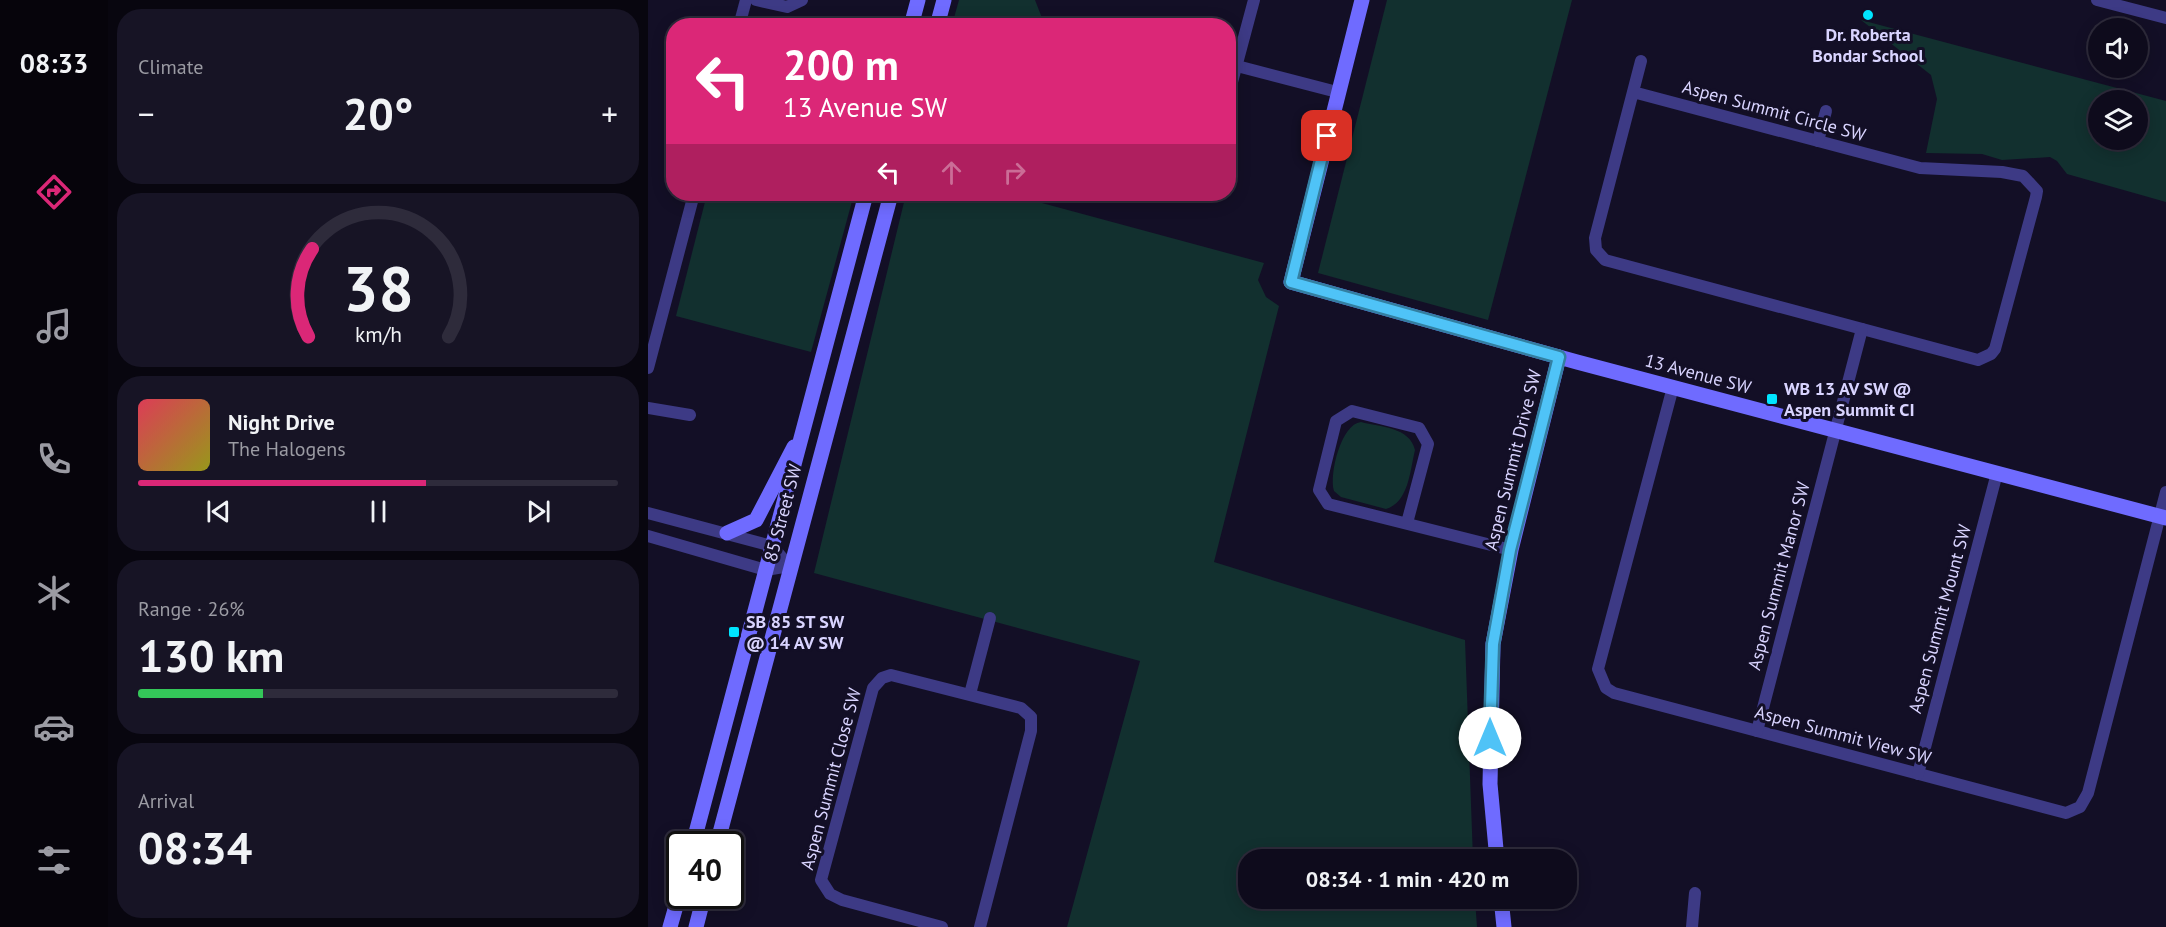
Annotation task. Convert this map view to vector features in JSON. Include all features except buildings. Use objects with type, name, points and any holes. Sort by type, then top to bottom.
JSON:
[{"type":"street","points":[[741,18],[746,0]]},
{"type":"street","points":[[756,0],[787,7],[802,0]]},
{"type":"street","points":[[913,18],[918,0]]},
{"type":"street","points":[[939,18],[944,0]]},
{"type":"street","points":[[1236,69],[1254,0]]},
{"type":"street","points":[[1237,66],[1337,92],[1362,0]]},
{"type":"street","points":[[2097,0],[2166,18]]},
{"type":"street","points":[[1633,92],[1641,61]]},
{"type":"street","name":"13 Avenue SW","points":[[1337,92],[1291,282],[1559,357],[2163,517]]},
{"type":"street","name":"Aspen Summit Circle SW","points":[[1633,92],[1920,168],[2002,172],[2023,176],[2037,191],[1998,338],[1991,354],[1978,360],[1605,260],[1596,250],[1595,238],[1633,92]]},
{"type":"street","points":[[1818,141],[1826,111]]},
{"type":"street","points":[[648,368],[692,201]]},
{"type":"street","name":"85 Street SW","points":[[696,831],[864,201]]},
{"type":"street","name":"85 Street SW","points":[[720,831],[789,566],[889,201]]},
{"type":"street","points":[[1836,430],[1862,329]]},
{"type":"street","name":"Aspen Summit Drive SW","points":[[1496,849],[1490,784],[1490,694],[1493,644],[1510,550],[1559,357]]},
{"type":"street","name":"Aspen Summit View SW","points":[[1673,387],[1598,669],[1605,688],[1614,693],[1918,774],[2066,813],[2080,807],[2088,793],[2163,517]]},
{"type":"street","points":[[648,408],[690,415]]},
{"type":"street","points":[[1407,523],[1428,444],[1419,428],[1352,411],[1336,421],[1319,490],[1328,504],[1510,550]]},
{"type":"street","name":"Aspen Summit Manor SW","points":[[1757,730],[1836,430]]},
{"type":"street","points":[[727,533],[756,520],[784,463],[801,436]]},
{"type":"street","name":"Aspen Summit Mount SW","points":[[1918,774],[1997,473]]},
{"type":"street","points":[[2163,517],[2166,492]]},
{"type":"street","points":[[648,513],[772,546],[789,566]]},
{"type":"street","points":[[648,536],[766,570],[789,566]]},
{"type":"street","points":[[970,694],[990,618]]},
{"type":"street","name":"Aspen Summit Close SW","points":[[942,927],[842,900],[830,894],[821,880],[875,684],[886,676],[897,675],[1021,708],[1028,712],[1032,723],[980,927]]},
{"type":"street","points":[[1692,927],[1695,893]]},
{"type":"street","points":[[670,927],[675,909]]},
{"type":"street","points":[[696,927],[701,909]]},
{"type":"street","points":[[1502,909],[1504,927]]},
{"type":"green space","points":[[959,0],[1035,0],[1042,18],[954,18]]},
{"type":"green space","points":[[1387,0],[1572,0],[1488,320],[1318,273]]},
{"type":"green space","points":[[1861,20],[2125,90],[2088,90],[2088,150],[2148,150],[2148,96],[2166,101],[2166,202],[2067,174],[2057,161],[2050,157],[2002,160],[1982,154],[1926,153],[1937,99],[1931,75]]},
{"type":"green space","points":[[705,201],[852,201],[811,352],[676,316]]},
{"type":"green space","points":[[904,201],[1035,201],[1264,263],[1258,280],[1266,297],[1279,306],[1214,562],[1465,640],[1473,849],[1238,849],[1238,909],[1476,909],[1477,927],[1067,927],[1140,661],[814,573]]},
{"type":"green space","points":[[1361,422],[1401,432],[1412,442],[1415,450],[1404,493],[1400,500],[1386,509],[1341,497],[1334,491],[1333,473],[1342,440],[1354,425]]},
{"type":"place","name":"Dr. Roberta Bondar School","points":[[1868,15]]},
{"type":"place","name":"WB 13 AV SW @ Aspen Summit CI","points":[[1772,399]]},
{"type":"place","name":"SB 85 ST SW @ 14 AV SW","points":[[734,632]]},
{"type":"route","points":[[1327,136],[1291,282],[1559,357],[1510,550],[1493,644],[1490,738]]}]
